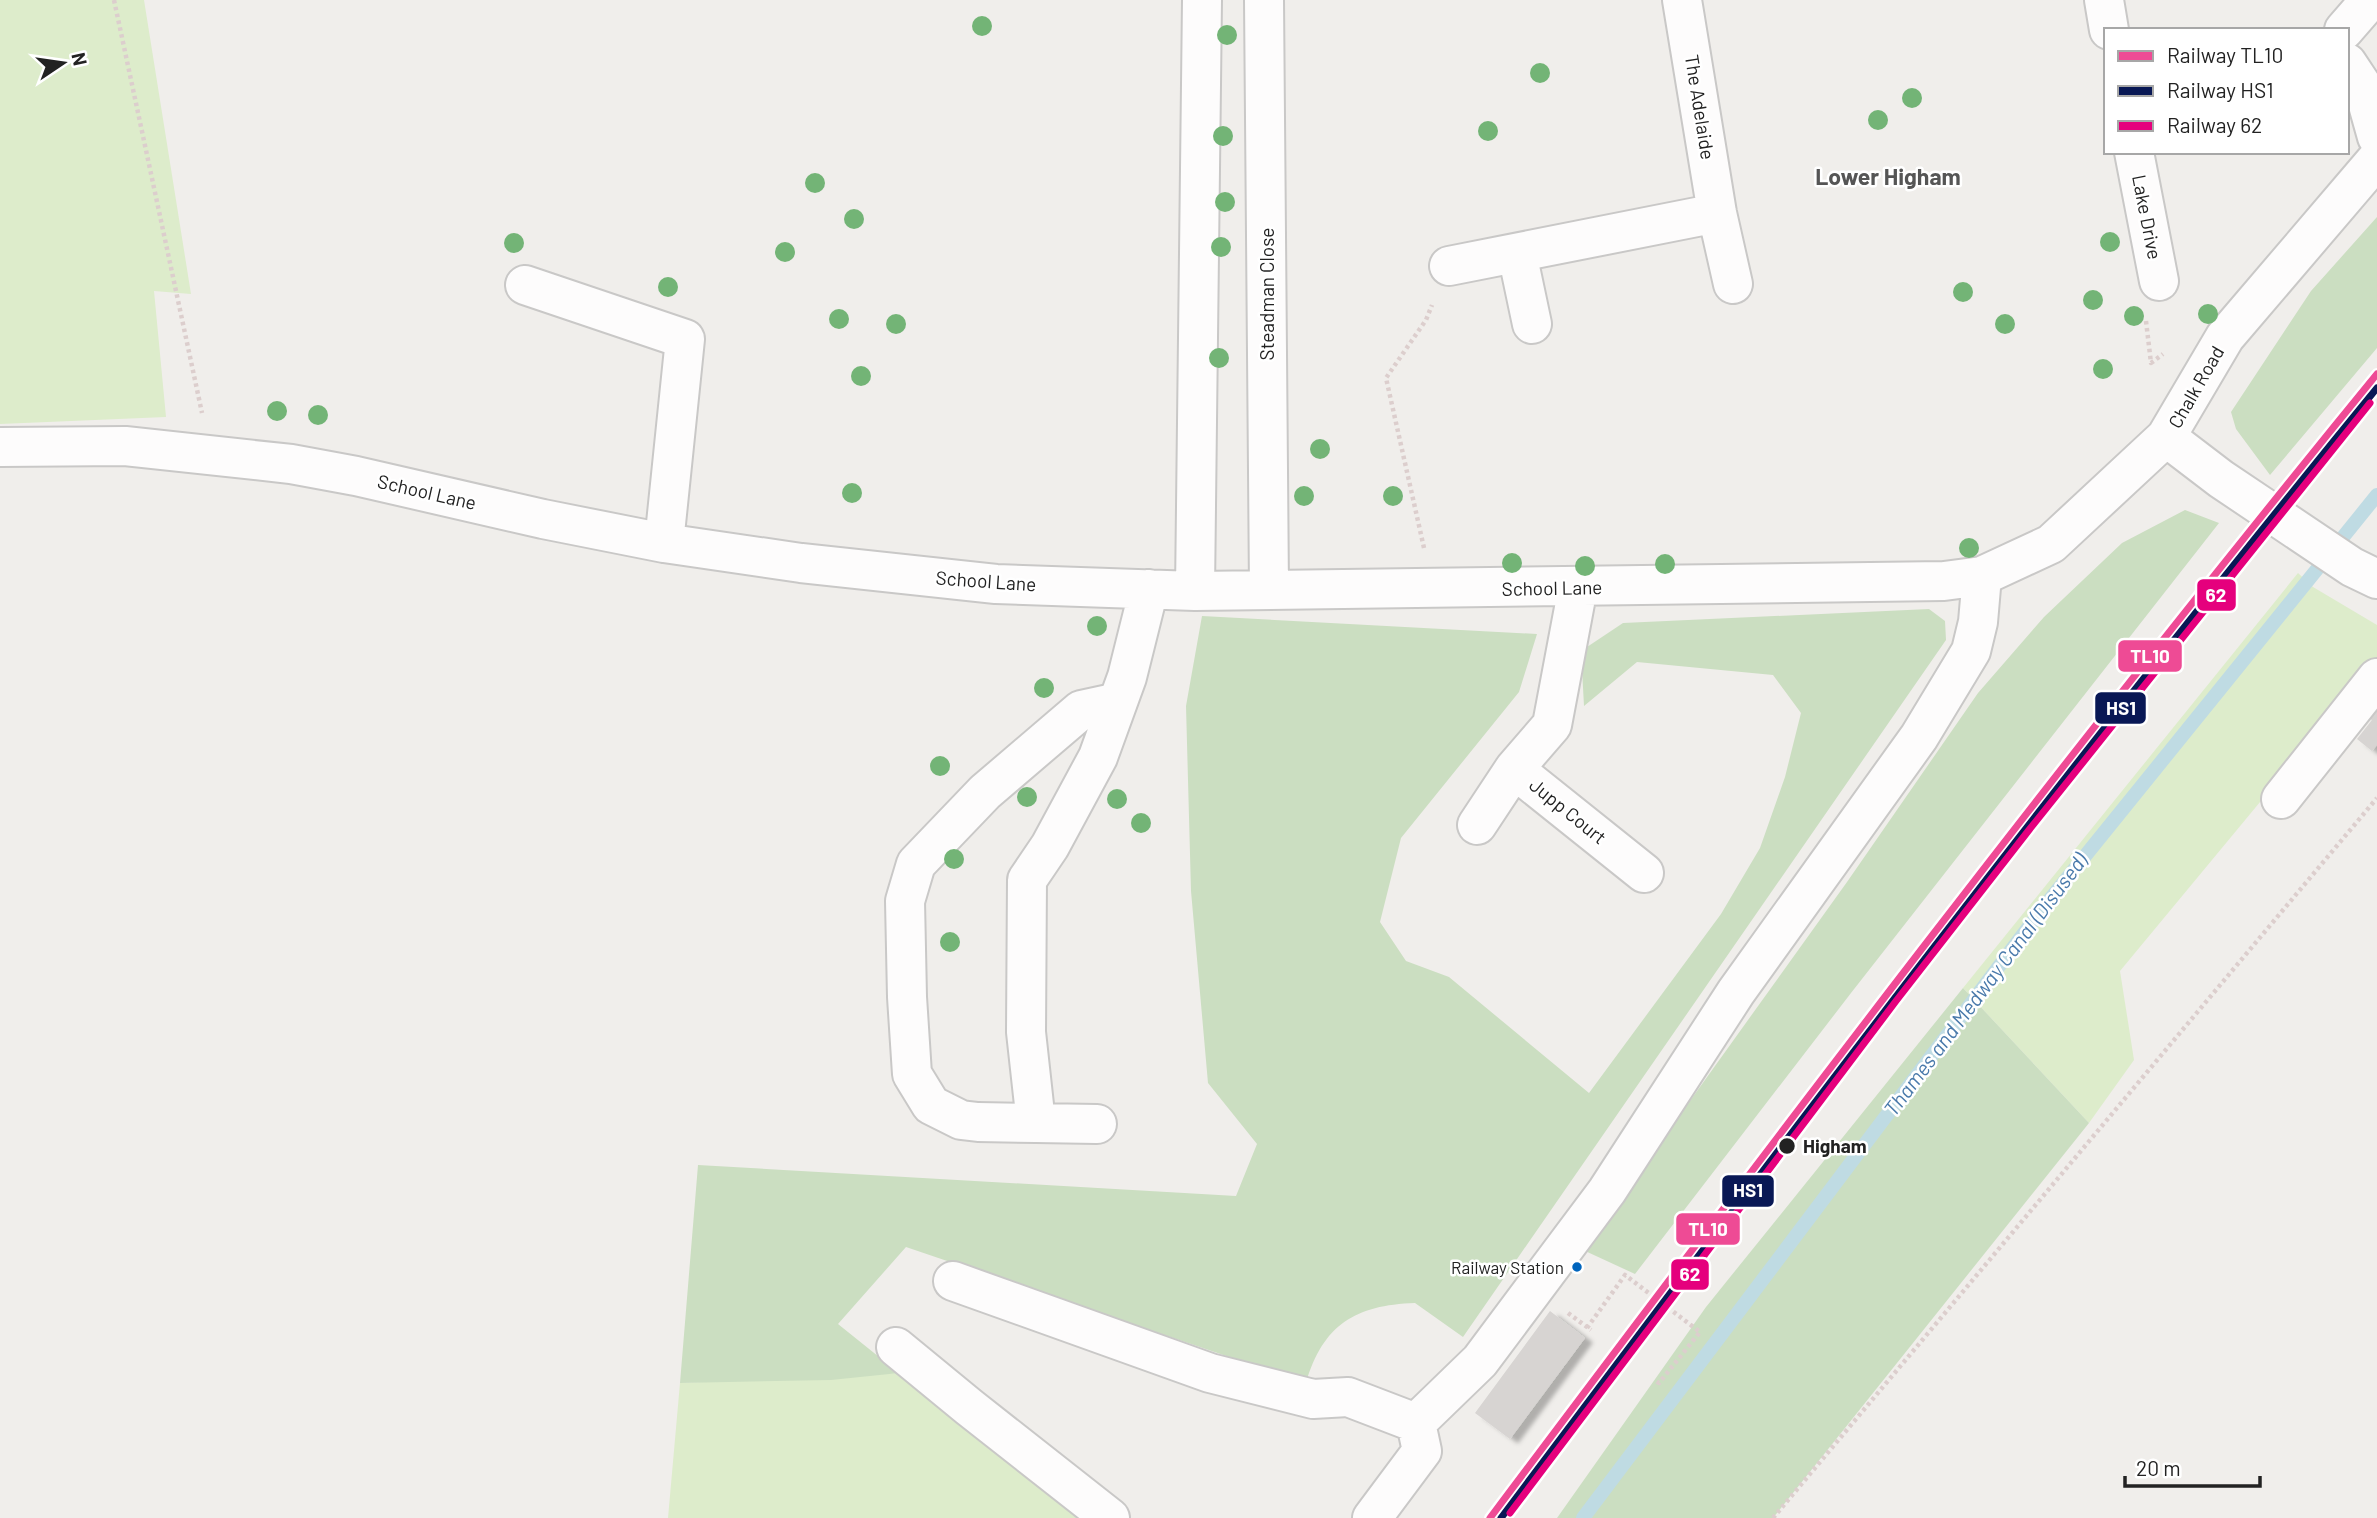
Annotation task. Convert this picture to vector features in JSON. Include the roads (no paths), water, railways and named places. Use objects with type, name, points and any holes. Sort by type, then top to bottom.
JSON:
[{"type":"street","points":[[1195,591],[1202,0]]},
{"type":"street","name":"Steadman Close","points":[[1264,0],[1269,589]]},
{"type":"street","name":"The Adelaide","points":[[1682,0],[1717,213],[1733,284]]},
{"type":"street","points":[[2104,0],[2109,28]]},
{"type":"street","points":[[2346,28],[2370,0]]},
{"type":"street","points":[[2363,74],[2377,137]]},
{"type":"street","name":"Lake Drive","points":[[2134,154],[2160,281]]},
{"type":"street","name":"Chalk Road","points":[[1982,576],[2051,544],[2166,437],[2225,337],[2377,159]]},
{"type":"street","points":[[1449,265],[1717,213]]},
{"type":"street","points":[[1517,253],[1532,324]]},
{"type":"street","points":[[525,285],[685,339],[664,543]]},
{"type":"street","points":[[2166,437],[2221,479],[2365,573]]},
{"type":"street","name":"School Lane","points":[[0,447],[125,446],[291,464],[664,543],[800,563],[996,584],[1195,591],[1434,590],[1933,582],[1982,576]]},
{"type":"street","points":[[1416,1423],[1480,1361],[1607,1191],[1735,992],[1919,737],[1971,651],[1978,622],[1982,576]]},
{"type":"street","name":"Jupp Court","points":[[1578,587],[1552,725],[1514,769],[1644,873]]},
{"type":"street","points":[[1036,1123],[1026,1032],[1027,880],[1050,846],[1098,757],[1127,677],[1149,589]]},
{"type":"street","points":[[2281,799],[2377,678]]},
{"type":"street","points":[[1097,1125],[961,1120],[931,1105],[912,1074],[905,901],[916,864],[985,793],[1081,710],[1118,702]]},
{"type":"street","points":[[1477,825],[1514,769]]},
{"type":"street","points":[[953,1281],[1210,1373],[1313,1399],[1348,1397],[1416,1423]]},
{"type":"street","points":[[897,1347],[1110,1518]]},
{"type":"street","points":[[1373,1518],[1422,1451],[1416,1423]]},
{"type":"waterway","name":"Thames and Medway Canal (Disused)","points":[[1583,1518],[2043,908],[2377,495]]},
{"type":"rail line","name":"TL10","points":[[1490,1518],[1927,942],[2150,656],[2377,374]]},
{"type":"rail line","name":"HS1","points":[[1501,1518],[1933,948],[2153,667],[2377,388]]},
{"type":"rail line","name":"62","points":[[1510,1513],[1896,1001],[2370,403]]},
{"type":"place","name":"Higham","points":[[1787,1146]]},
{"type":"place","name":"Railway Station","points":[[1577,1267]]},
{"type":"district","name":"Lower Higham","points":[[1888,177]]}]
